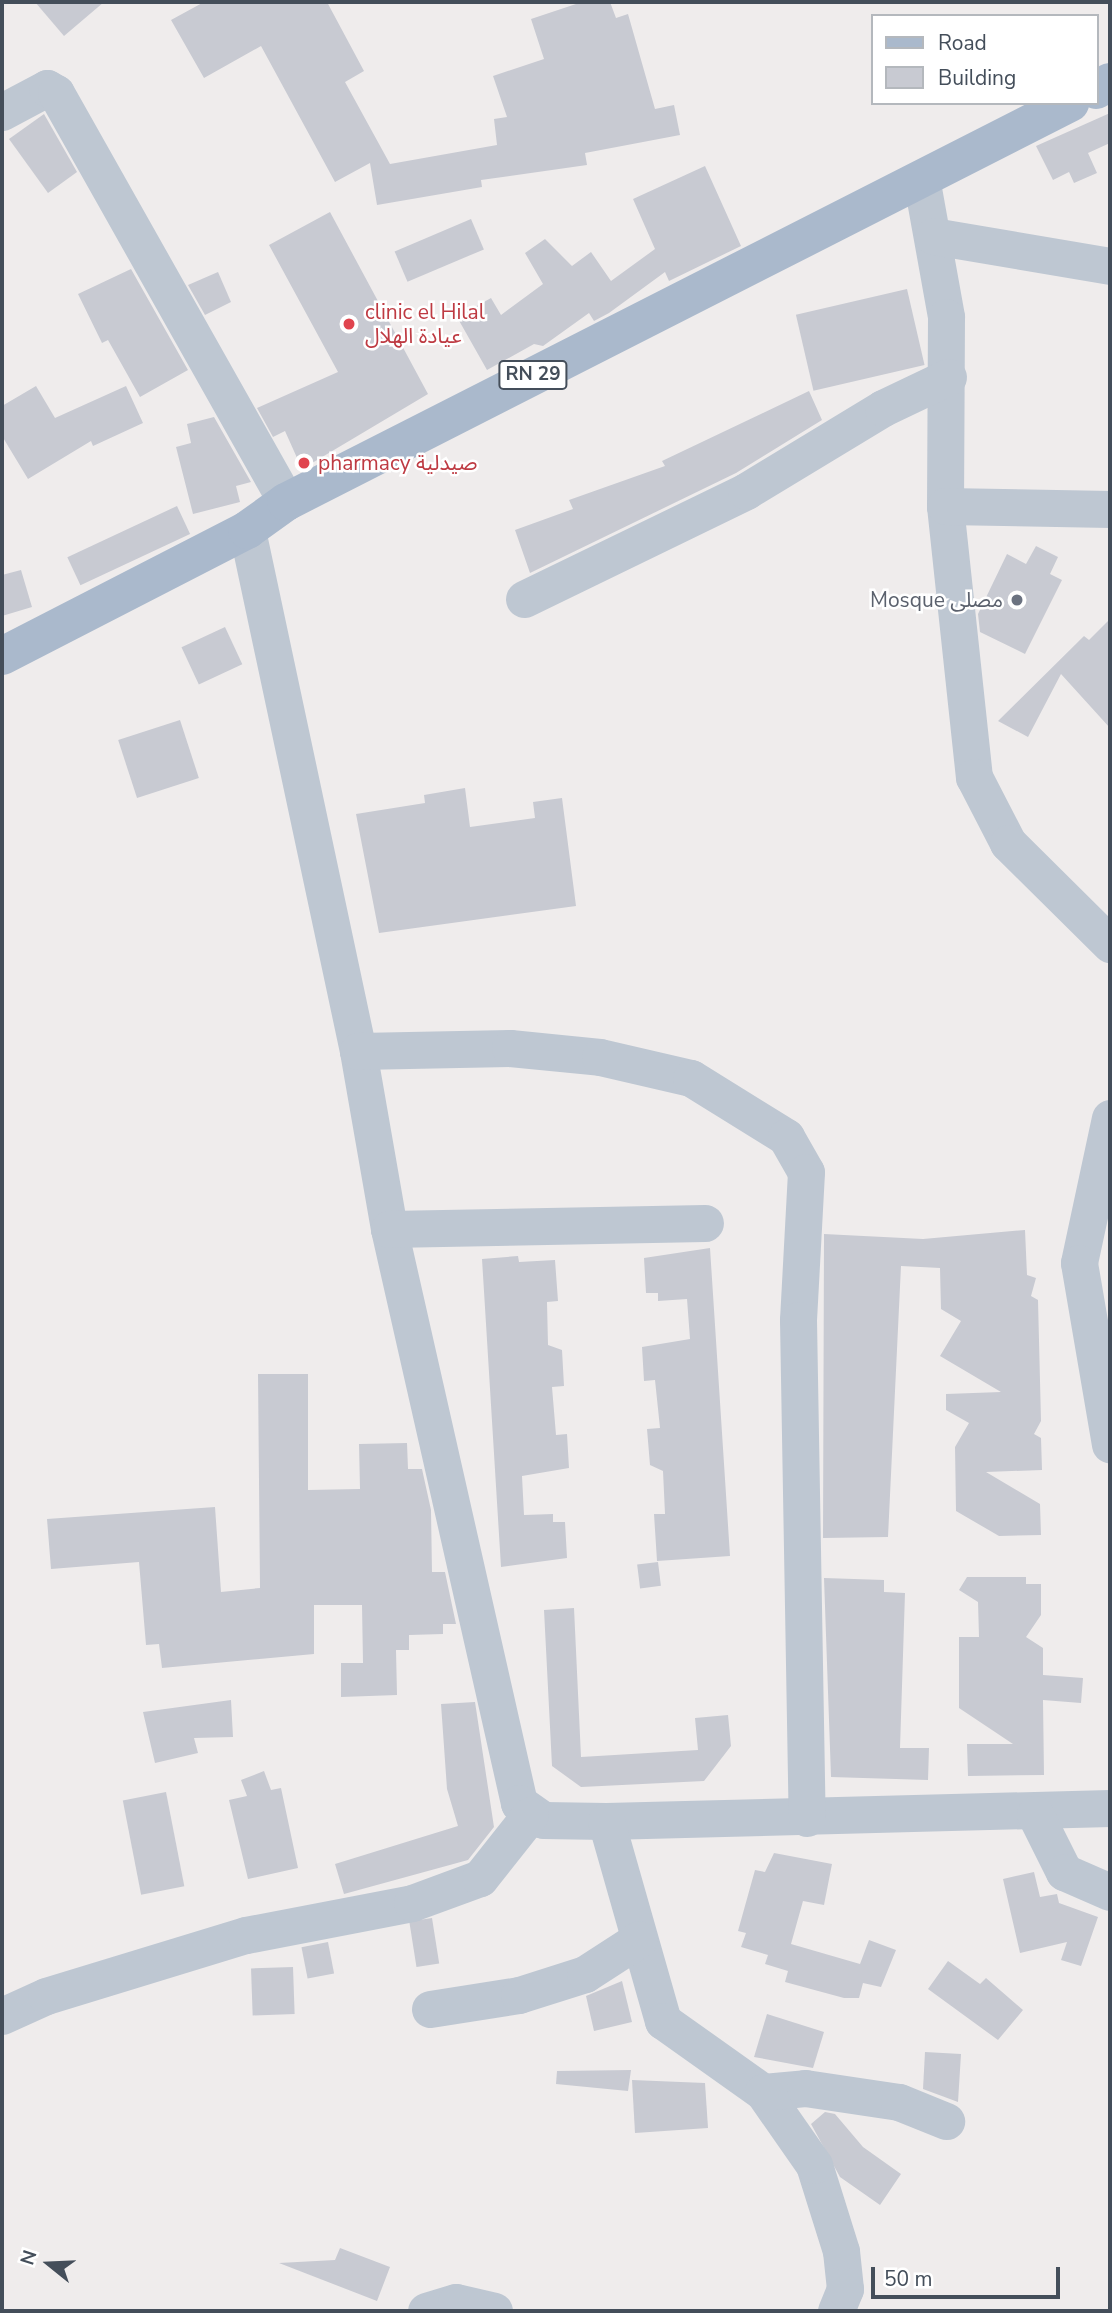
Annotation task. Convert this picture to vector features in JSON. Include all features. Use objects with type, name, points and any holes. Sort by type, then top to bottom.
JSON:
[{"type":"main road","name":"RN 29","points":[[2,656],[247,530],[286,502],[922,183],[1066,105]]},
{"type":"street","points":[[2,112],[47,88],[56,93],[286,502]]},
{"type":"street","points":[[922,183],[933,236],[948,377],[945,506],[974,776],[1008,844],[1110,944]]},
{"type":"street","points":[[933,236],[1110,266]]},
{"type":"street","points":[[524,598],[746,491],[948,377]]},
{"type":"street","points":[[945,506],[1110,509]]},
{"type":"street","points":[[247,530],[358,1051],[389,1229],[519,1803],[530,1815],[606,1821],[1035,1814],[1110,1808]]},
{"type":"street","points":[[358,1051],[510,1048],[600,1057],[691,1078],[786,1138],[806,1172],[798,1320],[807,1818]]},
{"type":"street","points":[[1110,1118],[1080,1239],[1097,1295],[1110,1444]]},
{"type":"street","points":[[389,1229],[705,1223]]},
{"type":"street","points":[[1035,1814],[1064,1872],[1110,1892]]},
{"type":"street","points":[[2,2016],[46,1996],[246,1935],[412,1903],[480,1878],[530,1815]]},
{"type":"street","points":[[606,1821],[663,2021],[763,2092],[814,2165],[841,2251],[845,2289],[836,2311]]},
{"type":"street","points":[[430,2009],[519,1995],[584,1974],[639,1939]]},
{"type":"street","points":[[763,2092],[805,2088],[899,2102],[946,2121]]},
{"type":"street","points":[[426,2311],[456,2302],[494,2311]]},
{"type":"building","points":[[35,2],[104,2],[64,36]]},
{"type":"building","points":[[204,2],[327,2],[364,71],[345,82],[390,164],[497,145],[494,119],[507,117],[493,76],[544,59],[531,19],[582,2],[610,2],[616,18],[628,14],[655,109],[674,105],[680,135],[585,153],[587,165],[481,180],[482,187],[377,205],[370,163],[335,182],[261,46],[204,78],[171,20]]},
{"type":"building","points":[[1110,113],[1110,143],[1088,153],[1097,173],[1074,183],[1069,172],[1053,180],[1036,146]]},
{"type":"building","points":[[44,114],[77,172],[48,193],[9,139]]},
{"type":"building","points":[[705,166],[741,246],[669,281],[665,272],[609,313],[594,321],[589,313],[543,346],[534,344],[487,370],[457,317],[491,298],[501,315],[543,284],[525,253],[545,239],[572,266],[591,252],[611,281],[655,249],[633,199]]},
{"type":"building","points":[[330,212],[428,394],[302,469],[285,431],[273,437],[257,408],[338,372],[269,245]]},
{"type":"building","points":[[471,219],[484,249],[407,282],[395,251]]},
{"type":"building","points":[[131,269],[188,370],[140,397],[108,340],[102,343],[78,294]]},
{"type":"building","points":[[218,272],[231,302],[205,315],[188,285]]},
{"type":"building","points":[[907,289],[925,365],[813,391],[796,315]]},
{"type":"building","points":[[36,386],[55,418],[126,386],[143,423],[93,446],[91,441],[28,479],[2,436],[2,406]]},
{"type":"building","points":[[809,391],[822,420],[736,473],[530,573],[515,530],[573,509],[569,500],[665,466],[662,461]]},
{"type":"building","points":[[214,417],[251,482],[236,486],[240,502],[193,514],[176,447],[191,443],[187,424]]},
{"type":"building","points":[[177,506],[190,534],[80,585],[67,557]]},
{"type":"building","points":[[1036,546],[1058,557],[1050,574],[1062,580],[1025,654],[980,632],[978,614],[1007,554],[1026,564]]},
{"type":"building","points":[[21,570],[32,607],[2,616],[2,575]]},
{"type":"building","points":[[1110,619],[1110,728],[1061,674],[1028,737],[998,721],[1084,636],[1089,640]]},
{"type":"building","points":[[225,627],[242,664],[199,684],[181,647]]},
{"type":"building","points":[[180,720],[199,778],[137,798],[118,740]]},
{"type":"building","points":[[465,788],[470,827],[535,818],[533,802],[562,798],[576,906],[379,933],[356,814],[425,803],[424,795]]},
{"type":"building","points":[[1025,1230],[1027,1275],[1036,1278],[1031,1296],[1038,1300],[1041,1421],[1034,1434],[1041,1438],[1042,1470],[986,1472],[1040,1504],[1041,1535],[999,1536],[956,1511],[955,1447],[969,1423],[946,1410],[946,1394],[1001,1392],[940,1356],[961,1321],[941,1309],[940,1268],[901,1266],[888,1537],[823,1538],[824,1234],[923,1239]]},
{"type":"building","points":[[710,1248],[730,1556],[657,1561],[654,1514],[665,1514],[663,1471],[650,1465],[647,1429],[660,1428],[655,1380],[644,1381],[642,1347],[690,1339],[687,1299],[658,1301],[658,1293],[646,1293],[644,1258]]},
{"type":"building","points":[[518,1256],[519,1262],[555,1260],[558,1301],[547,1302],[548,1345],[562,1350],[564,1386],[552,1387],[556,1435],[567,1434],[569,1468],[522,1476],[524,1515],[553,1514],[553,1522],[565,1522],[567,1558],[501,1567],[482,1259]]},
{"type":"building","points":[[258,1374],[308,1374],[308,1490],[360,1489],[359,1444],[407,1443],[408,1469],[422,1469],[431,1510],[432,1572],[445,1572],[456,1624],[443,1624],[443,1634],[409,1635],[409,1650],[396,1650],[397,1695],[341,1697],[341,1663],[363,1663],[362,1605],[314,1605],[314,1654],[162,1668],[159,1644],[146,1645],[139,1562],[51,1569],[47,1519],[215,1507],[221,1592],[260,1588]]},
{"type":"building","points":[[658,1562],[661,1586],[640,1588],[637,1565]]},
{"type":"building","points":[[967,1577],[1026,1577],[1026,1584],[1041,1584],[1041,1615],[1026,1637],[1043,1648],[1043,1675],[1083,1678],[1081,1703],[1043,1700],[1044,1775],[968,1776],[967,1744],[1013,1744],[959,1708],[959,1637],[979,1637],[978,1602],[959,1590]]},
{"type":"building","points":[[824,1578],[884,1580],[884,1592],[905,1593],[900,1748],[929,1748],[928,1780],[831,1777]]},
{"type":"building","points":[[574,1608],[581,1757],[698,1750],[695,1718],[728,1715],[731,1746],[704,1781],[581,1787],[552,1766],[544,1610]]},
{"type":"building","points":[[231,1700],[233,1737],[194,1738],[198,1753],[155,1763],[143,1712]]},
{"type":"building","points":[[475,1702],[494,1827],[468,1860],[344,1894],[335,1864],[458,1826],[447,1789],[441,1704]]},
{"type":"building","points":[[264,1771],[271,1790],[281,1788],[298,1868],[248,1879],[229,1800],[247,1796],[241,1780]]},
{"type":"building","points":[[166,1792],[184,1886],[141,1895],[123,1800]]},
{"type":"building","points":[[774,1853],[832,1864],[824,1905],[803,1901],[791,1944],[860,1964],[869,1940],[896,1950],[881,1987],[863,1983],[859,1998],[844,1998],[785,1982],[788,1971],[765,1964],[768,1955],[741,1947],[746,1933],[738,1931],[755,1870],[765,1872]]},
{"type":"building","points":[[1034,1872],[1040,1897],[1057,1894],[1059,1903],[1098,1917],[1081,1966],[1061,1960],[1067,1942],[1020,1953],[1003,1879]]},
{"type":"building","points":[[432,1918],[439,1963],[416,1967],[409,1922]]},
{"type":"building","points":[[328,1942],[334,1973],[308,1979],[301,1947]]},
{"type":"building","points":[[948,1961],[980,1984],[986,1978],[1023,2010],[998,2040],[928,1989]]},
{"type":"building","points":[[293,1967],[295,2014],[253,2015],[251,1968]]},
{"type":"building","points":[[622,1981],[632,2022],[594,2031],[586,1996]]},
{"type":"building","points":[[767,2014],[824,2032],[813,2068],[754,2057]]},
{"type":"building","points":[[925,2052],[961,2054],[958,2102],[923,2089]]},
{"type":"building","points":[[631,2070],[628,2091],[556,2084],[557,2071]]},
{"type":"building","points":[[632,2080],[705,2083],[708,2128],[635,2133]]},
{"type":"building","points":[[825,2112],[835,2114],[863,2147],[901,2174],[880,2205],[840,2177],[811,2124]]},
{"type":"building","points":[[340,2248],[390,2267],[377,2301],[279,2263],[335,2260]]},
{"type":"place","name":"clinic el Hilal عيادة الهلال","points":[[349,324]]},
{"type":"place","name":"pharmacy صيدلية","points":[[304,463]]},
{"type":"place","name":"Mosque مصلى","points":[[1017,600]]}]
